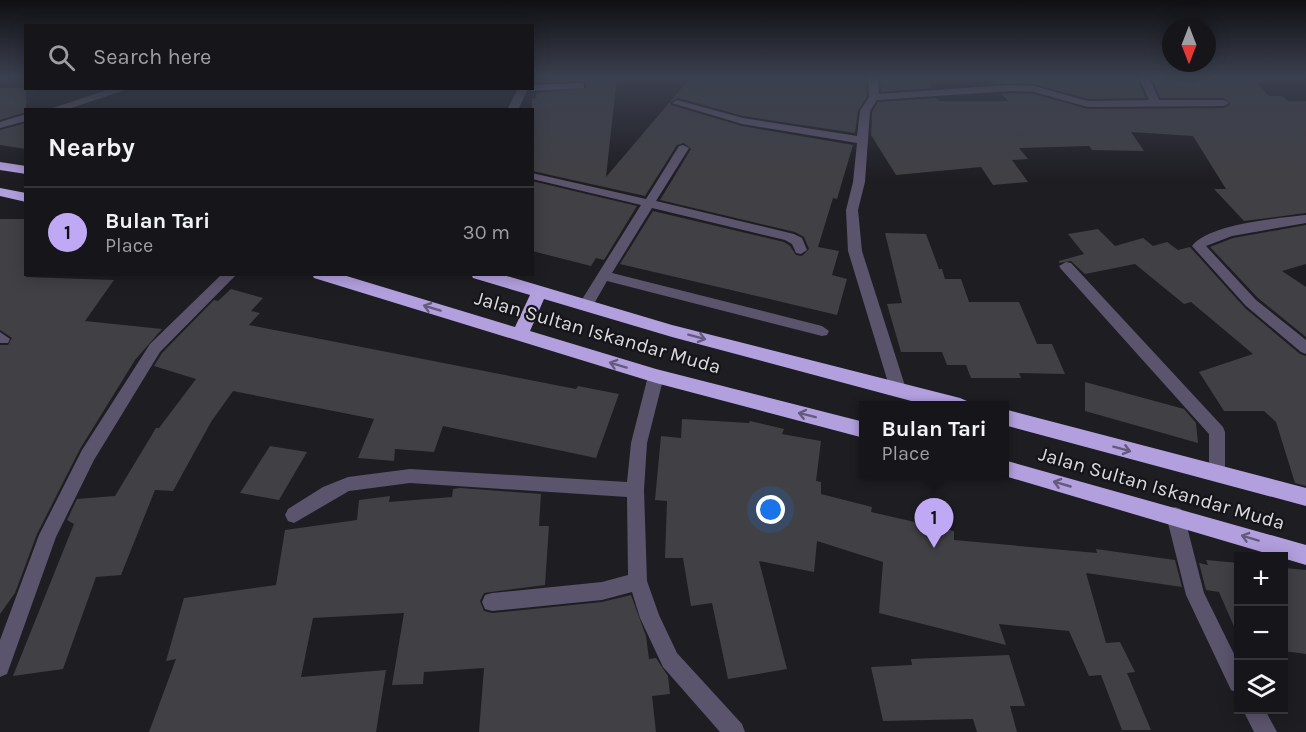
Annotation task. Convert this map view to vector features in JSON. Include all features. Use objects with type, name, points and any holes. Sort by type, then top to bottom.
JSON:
[{"type":"highway","points":[[0,166],[24,170]]},
{"type":"highway","points":[[0,192],[24,198]]},
{"type":"highway","name":"Jalan Sultan Iskandar Muda","points":[[327,276],[656,376],[859,429]]},
{"type":"highway","name":"Jalan Sultan Iskandar Muda","points":[[486,276],[672,331],[944,401]]},
{"type":"highway","points":[[520,334],[539,292]]},
{"type":"highway","name":"Jalan Sultan Iskandar Muda","points":[[1009,418],[1306,497]]},
{"type":"highway","name":"Jalan Sultan Iskandar Muda","points":[[1009,469],[1175,515],[1306,555]]},
{"type":"street","points":[[708,111],[742,120],[861,140]]},
{"type":"street","points":[[865,111],[859,182],[852,210],[855,251],[898,389]]},
{"type":"street","points":[[3,124],[24,118]]},
{"type":"street","points":[[586,305],[683,148]]},
{"type":"street","points":[[535,176],[789,237],[797,241],[801,250]]},
{"type":"street","points":[[1306,219],[1228,233],[1203,240],[1198,246],[1251,303],[1306,348]]},
{"type":"street","points":[[1066,266],[1217,432],[1217,474]]},
{"type":"street","points":[[0,667],[48,535],[88,455],[155,348],[229,276]]},
{"type":"street","points":[[604,276],[822,331]]},
{"type":"street","points":[[656,376],[639,443],[635,490],[638,581],[650,618],[670,660],[734,732]]},
{"type":"street","points":[[294,515],[348,484],[410,476],[635,490]]},
{"type":"street","points":[[1175,515],[1195,595],[1234,673]]},
{"type":"street","points":[[492,602],[602,591],[638,581]]},
{"type":"street","points":[[1255,714],[1266,732]]},
{"type":"building","points":[[0,111],[24,111],[24,113],[0,120]]},
{"type":"building","points":[[534,111],[613,111],[606,177],[662,111],[692,111],[742,126],[853,145],[837,199],[833,198],[818,247],[839,251],[832,275],[847,279],[837,315],[620,264],[653,211],[784,242],[796,255],[802,256],[809,249],[804,237],[795,232],[660,200],[691,149],[684,143],[677,145],[645,196],[534,171]]},
{"type":"building","points":[[726,111],[858,111],[855,133],[743,116]]},
{"type":"building","points":[[1306,111],[1306,213],[1244,221],[1214,189],[1226,189],[1193,136],[1131,132],[1144,151],[1092,150],[1089,146],[1019,148],[1028,159],[1012,160],[1028,182],[993,185],[981,167],[896,175],[871,135],[872,112]]},
{"type":"building","points":[[24,124],[24,149],[0,145],[0,130]]},
{"type":"building","points":[[534,181],[637,206],[604,260],[596,258],[591,266],[534,252]]},
{"type":"building","points":[[0,219],[24,219],[24,276],[114,280],[85,321],[162,329],[135,360],[80,449],[37,534],[15,593],[0,614],[0,345],[8,345],[12,338],[0,330]]},
{"type":"building","points":[[1306,225],[1306,264],[1282,271],[1306,287],[1306,337],[1258,298],[1210,247],[1233,238]]},
{"type":"building","points":[[1098,229],[1115,246],[1143,238],[1153,246],[1167,242],[1178,250],[1190,247],[1245,308],[1300,354],[1306,356],[1306,486],[1295,483],[1276,422],[1264,411],[1224,411],[1199,372],[1253,354],[1191,302],[1184,304],[1135,264],[1085,274],[1071,261],[1059,263],[1059,261],[1084,254],[1068,234]]},
{"type":"building","points":[[885,233],[926,234],[945,279],[961,279],[969,302],[1019,302],[1037,344],[1052,344],[1065,374],[1019,373],[1021,378],[971,378],[966,365],[947,365],[942,352],[901,352],[887,304],[902,303]]},
{"type":"building","points":[[231,289],[263,298],[251,311],[260,313],[249,325],[576,389],[578,386],[619,394],[596,458],[443,426],[434,452],[395,449],[394,461],[358,458],[374,419],[233,391],[211,422],[173,491],[155,490],[121,575],[96,577],[63,669],[13,676],[74,524],[67,520],[77,499],[115,496],[156,428],[159,428],[196,379],[154,366],[162,353],[214,300],[218,301]]},
{"type":"building","points":[[1085,382],[1184,409],[1196,423],[1198,443],[1085,411]]},
{"type":"building","points":[[682,419],[749,423],[750,421],[784,429],[782,434],[821,441],[816,481],[821,482],[821,494],[872,507],[871,512],[954,531],[954,540],[1097,553],[1096,549],[1175,560],[1182,587],[1086,573],[1106,643],[1120,642],[1135,672],[1127,673],[1151,730],[1122,730],[1101,675],[1089,676],[1069,631],[999,624],[1006,645],[879,613],[883,562],[817,541],[814,572],[759,561],[787,669],[728,679],[712,603],[691,606],[683,558],[665,558],[667,501],[655,500],[661,436],[681,438]]},
{"type":"building","points":[[270,446],[307,452],[279,500],[240,493]]},
{"type":"building","points":[[453,489],[541,494],[539,526],[549,526],[545,585],[484,593],[480,601],[484,611],[492,613],[602,602],[631,595],[646,636],[649,659],[656,658],[668,676],[670,694],[652,696],[656,732],[479,732],[484,668],[424,672],[423,684],[392,685],[404,613],[313,618],[301,677],[386,670],[376,732],[149,732],[176,659],[166,661],[184,598],[276,585],[285,530],[357,520],[359,500],[390,496],[389,502],[452,497]]},
{"type":"building","points":[[1206,560],[1234,563],[1234,626],[1219,592],[1206,590],[1199,563],[1208,565]]},
{"type":"building","points":[[1288,568],[1306,570],[1306,654],[1288,652]]},
{"type":"building","points":[[1009,655],[1025,706],[1010,706],[1017,732],[977,732],[973,719],[883,721],[871,667],[912,665],[911,659]]},
{"type":"place","name":"Bulan Tari","points":[[934,548]]}]
